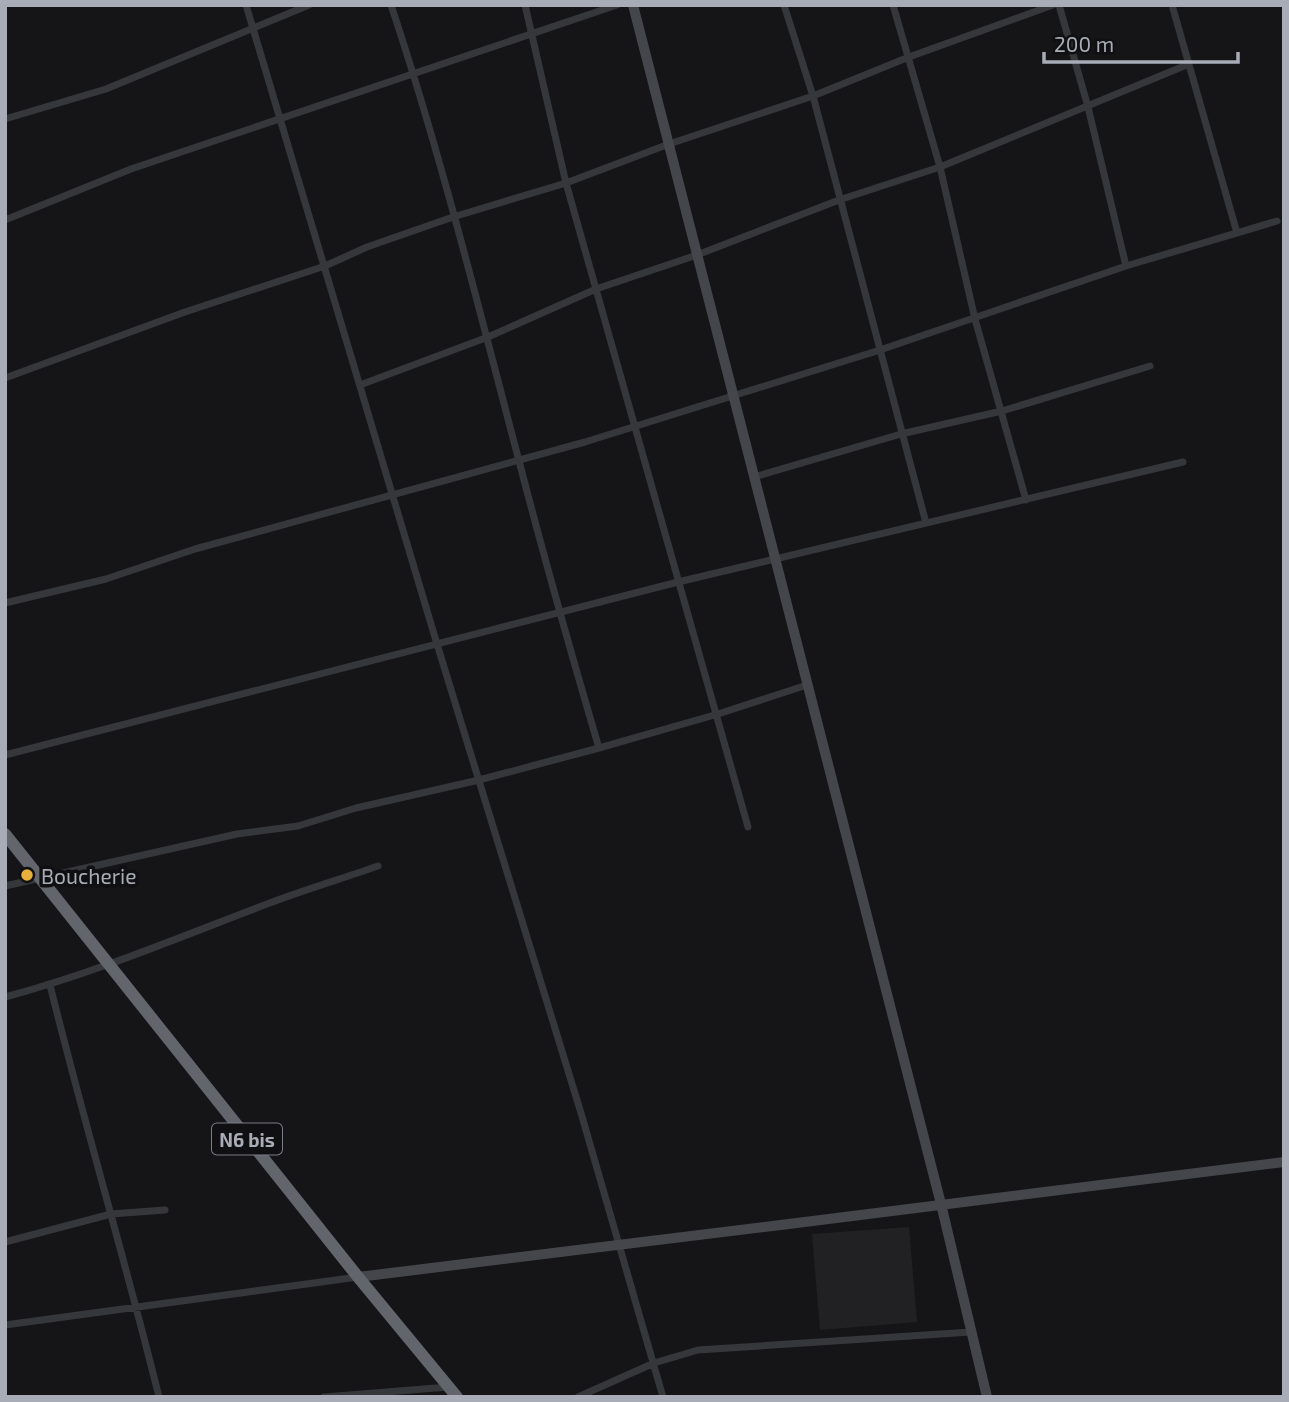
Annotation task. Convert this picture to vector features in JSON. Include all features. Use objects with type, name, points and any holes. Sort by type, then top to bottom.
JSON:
[{"type":"highway","name":"N6 bis","points":[[5,834],[453,1392]]},
{"type":"street","points":[[246,5],[621,1246],[663,1397]]},
{"type":"street","points":[[5,119],[106,89],[309,5]]},
{"type":"street","points":[[391,5],[413,72],[488,337],[559,612],[599,748]]},
{"type":"street","points":[[526,5],[566,183],[748,828]]},
{"type":"street","points":[[5,220],[131,169],[617,5]]},
{"type":"street","points":[[633,5],[940,1204],[986,1397]]},
{"type":"street","points":[[784,5],[813,96],[926,523]]},
{"type":"street","points":[[893,5],[940,167],[975,319],[1026,500]]},
{"type":"street","points":[[5,378],[185,312],[325,266],[367,247],[453,217],[566,183],[669,144],[813,96],[909,57],[1053,5]]},
{"type":"street","points":[[1059,5],[1088,107],[1126,267]]},
{"type":"street","points":[[1172,5],[1237,233]]},
{"type":"street","points":[[360,385],[488,337],[596,289],[697,255],[839,200],[940,167],[1189,64]]},
{"type":"street","points":[[5,603],[106,579],[195,549],[634,427],[1277,220]]},
{"type":"street","points":[[754,477],[901,434],[1002,411],[1150,366]]},
{"type":"street","points":[[5,755],[678,582],[1183,461]]},
{"type":"street","points":[[5,886],[237,835],[298,826],[356,808],[480,780],[599,748],[807,685]]},
{"type":"street","points":[[5,997],[50,985],[267,904],[378,866]]},
{"type":"street","points":[[50,985],[159,1397]]},
{"type":"street","points":[[5,1325],[358,1277],[818,1222],[940,1204],[1284,1162]]},
{"type":"street","points":[[5,1242],[111,1214],[164,1210]]},
{"type":"street","points":[[578,1397],[654,1363],[698,1350],[971,1332]]},
{"type":"street","points":[[324,1397],[453,1392]]},
{"type":"shaded area","points":[[909,1227],[917,1322],[820,1330],[812,1234]]},
{"type":"place","name":"Boucherie","points":[[27,875]]}]
